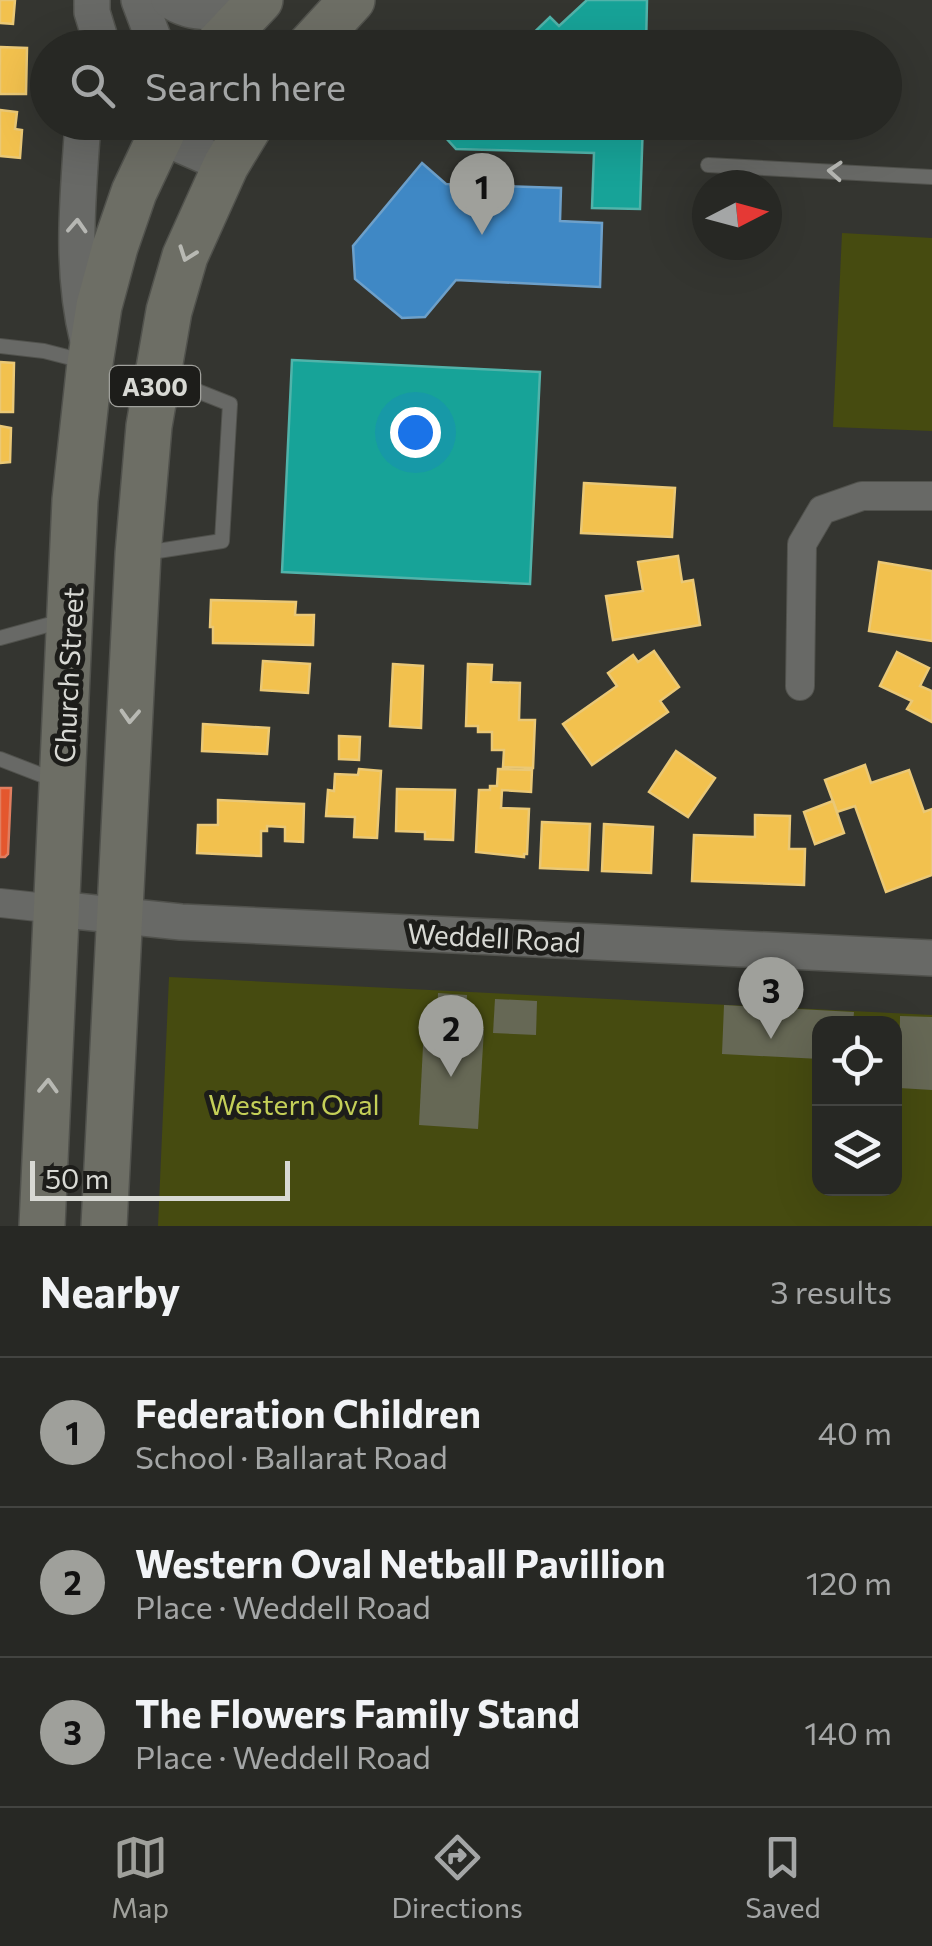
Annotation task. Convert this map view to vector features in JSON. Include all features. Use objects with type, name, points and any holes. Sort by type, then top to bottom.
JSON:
[{"type":"highway","points":[[324,30],[352,0]]},
{"type":"highway","points":[[232,30],[258,2]]},
{"type":"highway","name":"Church Street","points":[[42,1226],[75,500],[99,306],[134,192],[160,140]]},
{"type":"highway","name":"A300","points":[[104,1226],[143,480],[169,311],[186,256],[241,140]]},
{"type":"street","points":[[140,0],[151,30]]},
{"type":"street","points":[[168,0],[195,11],[234,10],[258,2]]},
{"type":"street","points":[[83,140],[76,263],[91,360]]},
{"type":"street","name":"Church Street","points":[[188,140],[226,165]]},
{"type":"street","points":[[800,686],[802,544],[822,510],[862,496],[932,496]]},
{"type":"street","points":[[0,903],[56,909]]},
{"type":"street","name":"Weddell Road","points":[[56,909],[182,922],[932,958]]},
{"type":"lane","points":[[708,165],[932,177]]},
{"type":"lane","points":[[0,346],[91,360]]},
{"type":"lane","points":[[138,554],[222,541],[230,404],[157,374]]},
{"type":"lane","points":[[0,638],[71,619]]},
{"type":"lane","points":[[0,759],[63,784]]},
{"type":"green space","points":[[842,233],[932,238],[932,431],[833,427]]},
{"type":"green space","name":"Western Oval","points":[[169,977],[932,1015],[932,1226],[158,1226]]},
{"type":"building: Homes","points":[[0,0],[15,0],[13,24],[0,23]]},
{"type":"building: Homes","points":[[0,47],[27,48],[26,94],[0,94]]},
{"type":"building: Homes","points":[[0,110],[17,112],[15,129],[22,130],[20,158],[0,156]]},
{"type":"building: Homes","points":[[0,362],[14,363],[13,412],[0,412]]},
{"type":"building: Homes","points":[[0,426],[11,428],[10,462],[0,463]]},
{"type":"building: Homes","points":[[584,483],[675,488],[672,537],[581,533]]},
{"type":"building: Homes","points":[[678,556],[682,582],[693,580],[700,625],[613,640],[606,596],[643,591],[638,562]]},
{"type":"building: Homes","points":[[879,562],[932,571],[932,641],[869,631]]},
{"type":"building: Homes","points":[[211,600],[296,602],[295,615],[314,615],[313,645],[213,643]]},
{"type":"building: Homes","points":[[654,651],[679,687],[660,701],[668,712],[592,765],[563,724],[617,686],[608,673],[633,655],[638,662]]},
{"type":"building: Homes","points":[[897,652],[929,668],[920,686],[932,691],[932,722],[907,709],[912,701],[880,686]]},
{"type":"building: Homes","points":[[263,661],[310,664],[308,693],[261,690]]},
{"type":"building: Homes","points":[[393,664],[423,666],[421,728],[390,726]]},
{"type":"building: Homes","points":[[468,664],[492,665],[491,682],[520,683],[519,720],[535,720],[533,768],[503,767],[504,750],[492,750],[492,732],[478,732],[478,726],[466,726]]},
{"type":"building: Homes","points":[[203,724],[269,728],[267,754],[202,751]]},
{"type":"building: Homes","points":[[339,736],[360,737],[359,760],[339,759]]},
{"type":"building: Homes","points":[[676,751],[715,778],[688,817],[649,792]]},
{"type":"building: Homes","points":[[865,765],[871,783],[909,770],[924,812],[932,809],[932,875],[886,892],[855,806],[837,812],[825,780]]},
{"type":"building: Homes","points":[[359,769],[381,771],[377,838],[354,837],[355,817],[326,816],[328,790],[334,791],[335,774],[358,775]]},
{"type":"building: Homes","points":[[498,769],[532,770],[531,792],[502,790],[501,808],[529,809],[524,857],[476,852],[479,790],[497,786]]},
{"type":"building: Homes","points":[[397,789],[455,790],[453,840],[425,839],[425,832],[396,831]]},
{"type":"building: Homes","points":[[218,800],[304,804],[303,842],[285,841],[285,827],[267,826],[267,831],[261,831],[261,856],[197,853],[198,825],[218,825]]},
{"type":"building: Homes","points":[[833,801],[844,833],[815,844],[804,812]]},
{"type":"building: Homes","points":[[755,815],[790,816],[789,849],[805,849],[804,885],[692,881],[694,835],[755,837]]},
{"type":"building: Homes","points":[[542,822],[590,824],[588,870],[540,868]]},
{"type":"building: Homes","points":[[604,824],[653,827],[651,873],[602,871]]},
{"type":"building: Shops","points":[[0,788],[11,788],[5,857],[0,857]]},
{"type":"building: Schools","points":[[422,163],[446,184],[561,188],[560,221],[602,223],[600,287],[456,280],[425,317],[402,318],[355,279],[353,246]]},
{"type":"building: Public","points":[[587,0],[647,0],[646,30],[537,30],[550,17],[559,26]]},
{"type":"building: Public","points":[[448,140],[642,140],[640,209],[592,208],[594,153],[456,149]]},
{"type":"building: Public","points":[[292,360],[540,372],[530,584],[282,572]]},
{"type":"building: Other","points":[[438,993],[467,995],[466,1022],[437,1020]]},
{"type":"building: Other","points":[[495,999],[537,1001],[536,1035],[493,1033]]},
{"type":"building: Other","points":[[724,1005],[854,1012],[854,1016],[812,1016],[812,1059],[722,1054]]},
{"type":"building: Other","points":[[902,1016],[932,1017],[932,1090],[902,1088]]},
{"type":"building: Other","points":[[424,1026],[484,1029],[478,1129],[419,1125]]},
{"type":"place","name":"Federation Children","points":[[482,235]]},
{"type":"place","name":"The Flowers Family Stand","points":[[771,1039]]},
{"type":"place","name":"Western Oval Netball Pavillion","points":[[451,1077]]}]
